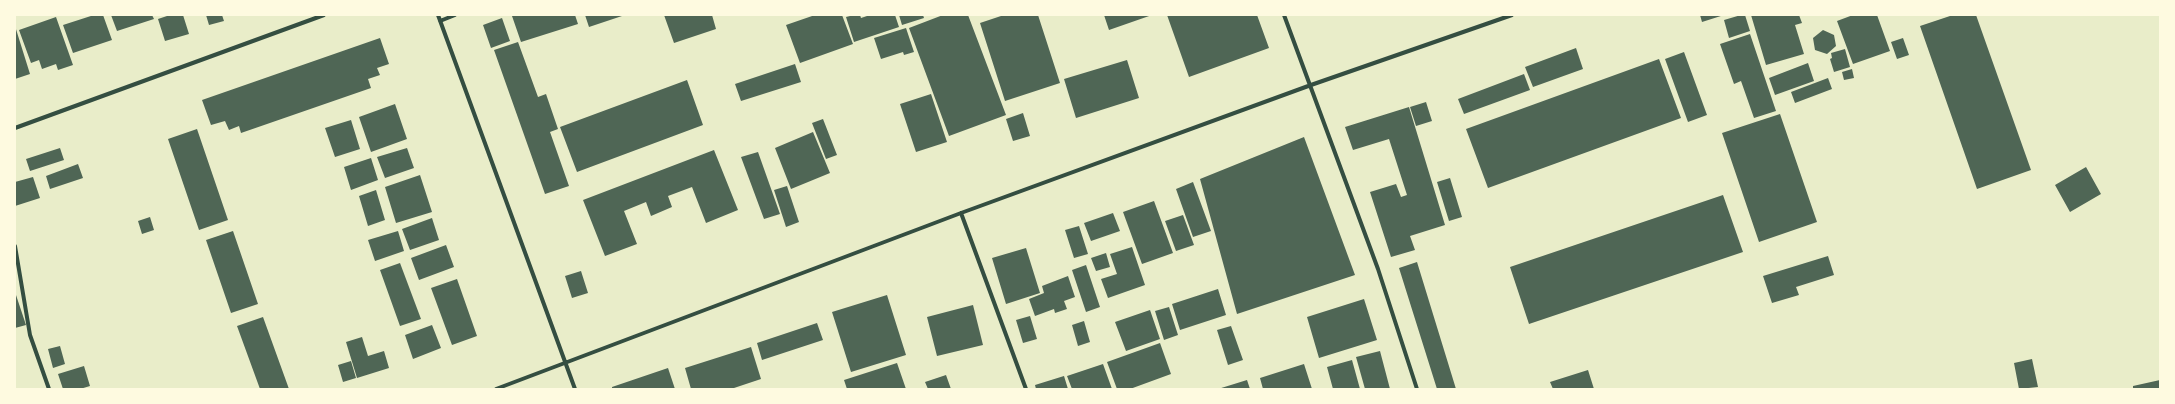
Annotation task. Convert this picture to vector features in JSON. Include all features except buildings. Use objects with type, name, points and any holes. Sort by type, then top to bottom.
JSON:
[{"type":"street","points":[[15,128],[324,15]]},
{"type":"street","points":[[438,15],[575,389]]},
{"type":"street","points":[[440,21],[455,15]]},
{"type":"street","points":[[1284,15],[1378,269],[1417,389]]},
{"type":"street","points":[[496,389],[566,364],[961,213],[1310,85],[1512,15]]},
{"type":"street","points":[[961,213],[1026,389]]},
{"type":"street","points":[[15,246],[30,335],[49,389]]}]
